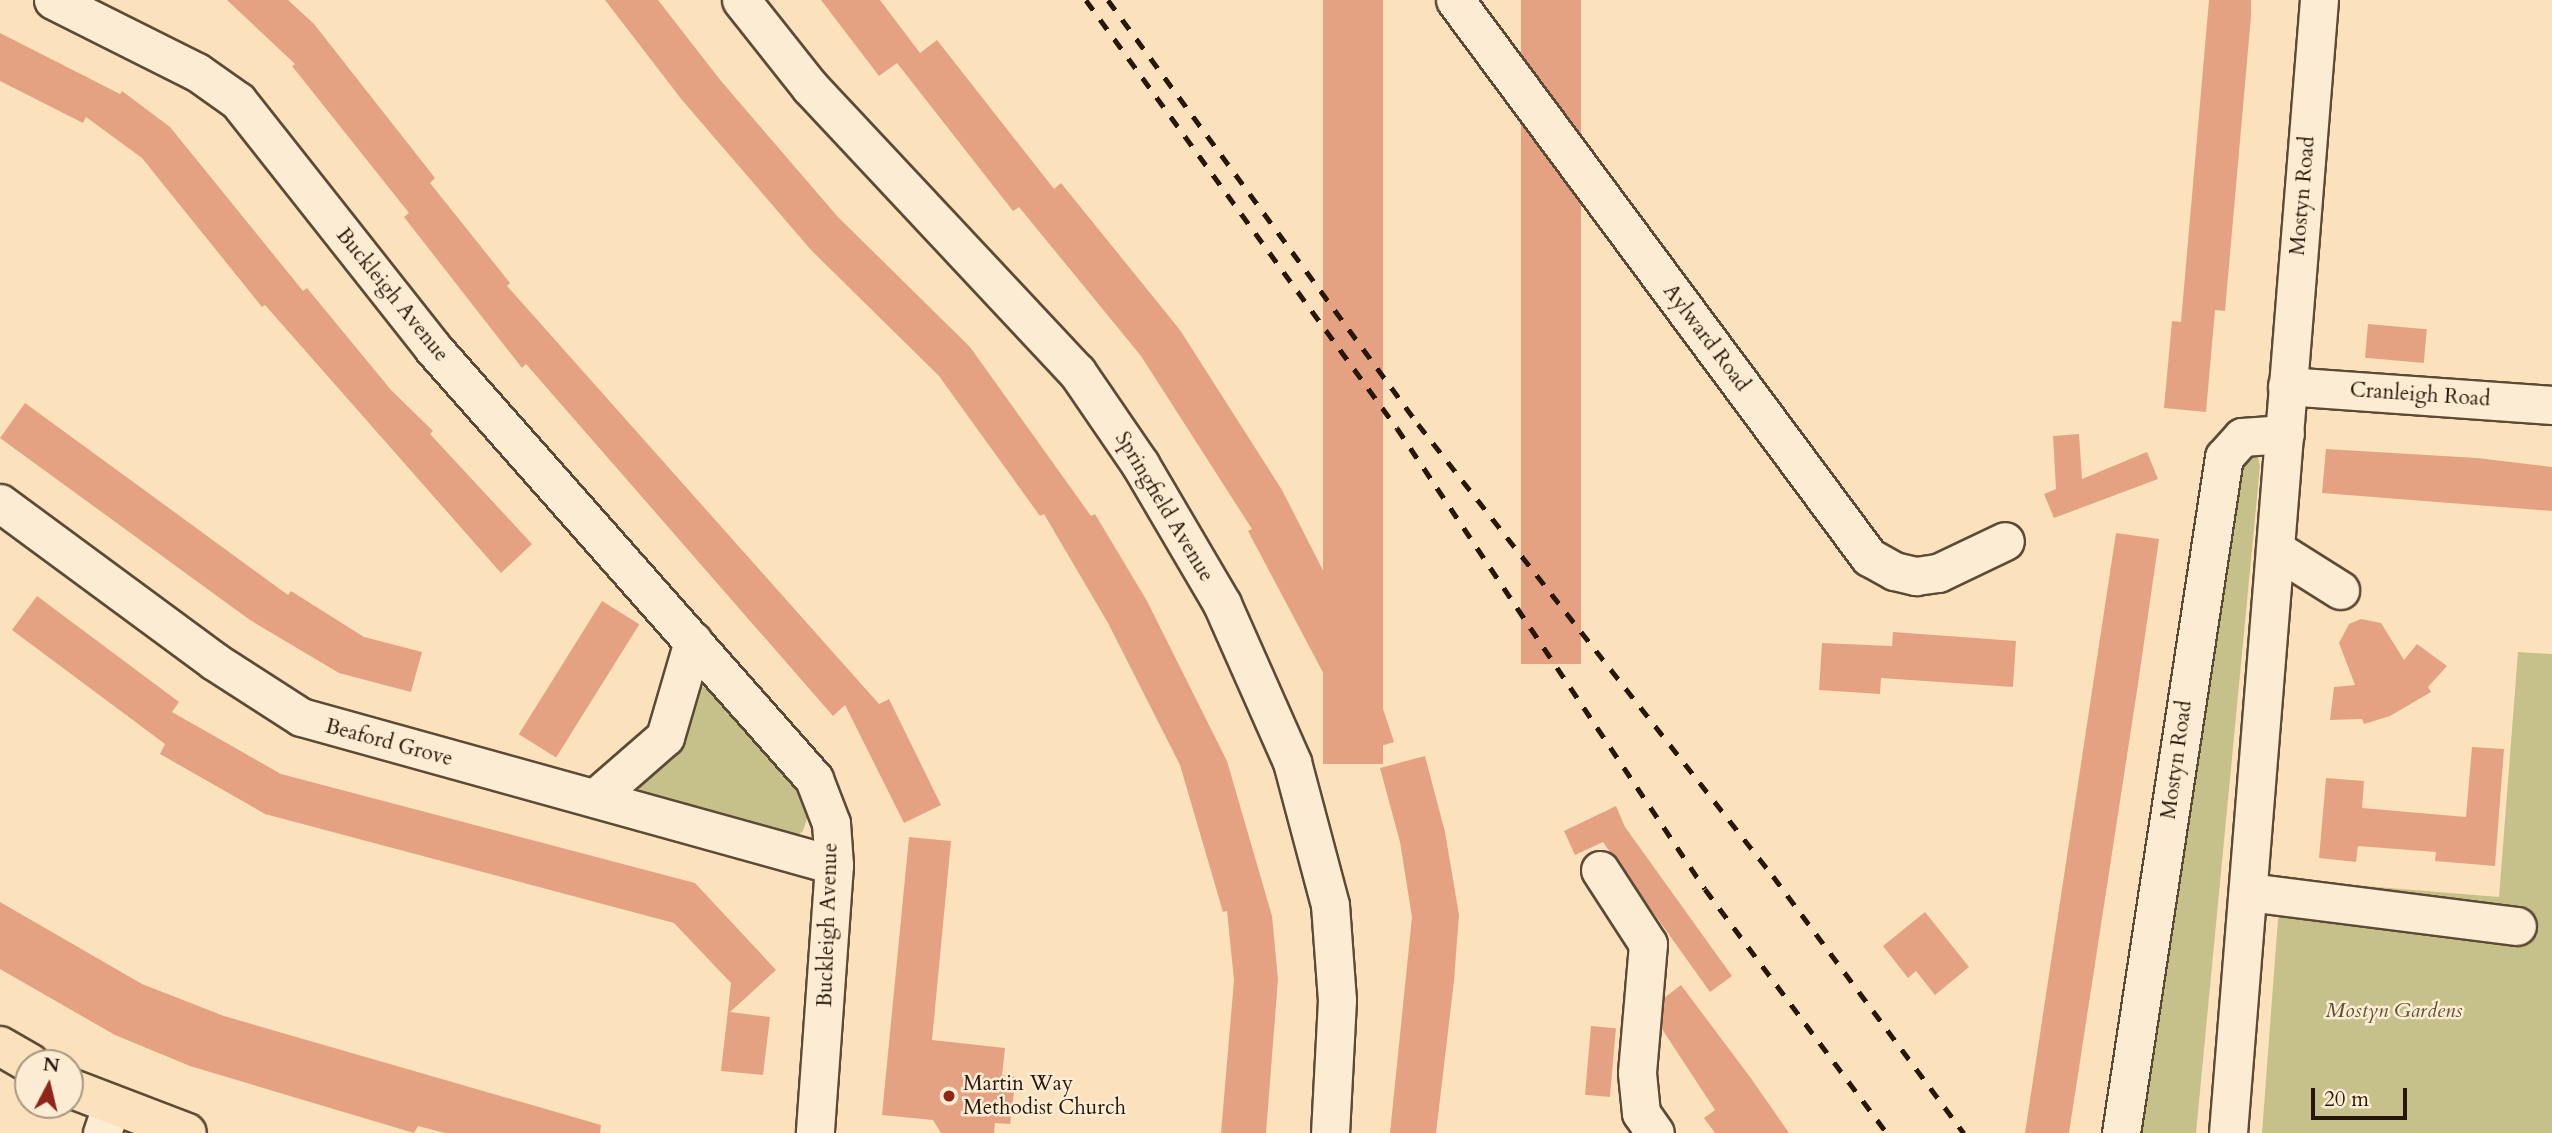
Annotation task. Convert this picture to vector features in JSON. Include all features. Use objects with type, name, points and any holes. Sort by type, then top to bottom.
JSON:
[{"type":"main road","points":[[84,1100],[106,1120],[187,1133]]},
{"type":"street","name":"Buckleigh Avenue","points":[[53,0],[197,72],[238,101],[432,347],[814,779],[831,823],[834,865],[815,1133]]},
{"type":"street","name":"Springfield Avenue","points":[[741,0],[810,87],[1077,372],[1140,464],[1222,604],[1292,762],[1330,905],[1337,1000],[1330,1133]]},
{"type":"street","name":"Aylward Road","points":[[1456,0],[1869,557],[1894,571],[1916,576],[1938,573],[2005,541]]},
{"type":"street","name":"Mostyn Road","points":[[2228,1133],[2319,0]]},
{"type":"street","name":"Cranleigh Road","points":[[2287,386],[2552,405]]},
{"type":"street","name":"Mostyn Road","points":[[2121,1133],[2224,457],[2242,438],[2285,433]]},
{"type":"street","name":"Beaford Grove","points":[[0,503],[214,661],[301,717],[595,798],[777,853],[834,865]]},
{"type":"street","points":[[2275,549],[2340,590]]},
{"type":"street","points":[[595,798],[665,737],[693,641]]},
{"type":"street","points":[[1600,870],[1648,944],[1637,1073],[1648,1123]]},
{"type":"street","points":[[2248,892],[2517,926]]},
{"type":"green space","points":[[2250,456],[2258,457],[2260,466],[2196,1133],[2136,1133],[2240,462]]},
{"type":"green space","name":"Mostyn Gardens","points":[[2518,652],[2552,654],[2552,1133],[2262,1133],[2281,879],[2499,897]]},
{"type":"green space","points":[[708,686],[799,778],[810,809],[803,831],[794,838],[647,800],[640,792],[639,783],[695,688]]},
{"type":"building","points":[[227,0],[288,0],[314,24],[435,178],[430,183],[510,283],[507,286],[879,704],[889,699],[941,805],[904,823],[845,705],[833,716],[526,364],[522,368],[404,217],[409,213],[292,66],[295,64]]},
{"type":"building","points":[[605,0],[658,0],[721,81],[837,216],[970,347],[1091,516],[1095,514],[1147,601],[1227,761],[1272,916],[1278,979],[1266,1133],[1221,1133],[1234,980],[1227,911],[1223,912],[1180,765],[1108,623],[1044,514],[1040,516],[939,376],[811,250],[682,100]]},
{"type":"building","points":[[821,0],[880,0],[920,53],[937,40],[1054,189],[1061,183],[1180,330],[1282,490],[1364,651],[1394,742],[1349,756],[1330,698],[1336,697],[1248,531],[1252,529],[1141,356],[1019,207],[1013,211],[897,63],[879,76]]},
{"type":"building","points":[[1323,0],[1383,0],[1383,764],[1323,764]]},
{"type":"building","points":[[1521,0],[1581,0],[1581,664],[1521,664]]},
{"type":"building","points":[[2209,0],[2251,0],[2251,16],[2225,311],[2215,310],[2206,412],[2164,408],[2172,321],[2181,322]]},
{"type":"building","points":[[0,33],[120,94],[122,91],[170,127],[303,291],[307,288],[391,390],[433,431],[430,434],[532,544],[501,573],[265,305],[262,307],[142,158],[86,117],[83,123],[0,81]]},
{"type":"building","points":[[2368,324],[2427,329],[2424,363],[2365,358]]},
{"type":"building","points":[[25,403],[288,595],[291,591],[364,637],[422,652],[411,692],[339,673],[250,620],[0,438]]},
{"type":"building","points":[[2079,434],[2082,479],[2147,452],[2158,479],[2054,518],[2044,494],[2056,489],[2053,436]]},
{"type":"building","points":[[2326,449],[2477,458],[2552,467],[2552,511],[2322,493]]},
{"type":"building","points":[[2116,533],[2159,539],[2138,684],[2069,1133],[2025,1133]]},
{"type":"building","points":[[37,596],[179,702],[172,712],[281,774],[695,883],[776,970],[730,1012],[770,1017],[763,1075],[721,1071],[731,983],[674,923],[265,814],[160,754],[165,744],[12,630]]},
{"type":"building","points":[[602,601],[639,624],[556,757],[519,734]]},
{"type":"building","points":[[2361,619],[2381,623],[2404,660],[2417,644],[2447,666],[2428,687],[2431,692],[2390,716],[2364,724],[2362,719],[2330,720],[2334,687],[2355,685],[2339,643],[2349,624]]},
{"type":"building","points":[[1893,632],[2016,641],[2013,687],[1881,678],[1880,694],[1819,690],[1822,643],[1892,646]]},
{"type":"building","points":[[2472,747],[2504,749],[2495,866],[2435,861],[2436,852],[2358,846],[2356,862],[2319,858],[2326,778],[2364,781],[2362,808],[2466,817]]},
{"type":"building","points":[[1425,756],[1445,832],[1459,915],[1454,981],[1436,1133],[1390,1133],[1412,917],[1400,842],[1380,768]]},
{"type":"building","points":[[1616,806],[1625,827],[1732,976],[1710,992],[1603,842],[1575,855],[1564,831]]},
{"type":"building","points":[[909,837],[951,841],[932,1040],[1005,1048],[1002,1075],[1016,1077],[1010,1124],[995,1123],[994,1133],[941,1133],[933,1120],[882,1115]]},
{"type":"building","points":[[0,902],[142,984],[224,1016],[601,1125],[600,1133],[445,1133],[418,1126],[414,1133],[190,1066],[115,1035],[0,969]]},
{"type":"building","points":[[1925,912],[1969,967],[1935,995],[1916,971],[1908,978],[1883,946]]},
{"type":"building","points":[[1681,985],[1789,1133],[1715,1133],[1704,1118],[1715,1110],[1662,1029],[1664,998]]},
{"type":"building","points":[[1591,1026],[1616,1028],[1610,1097],[1585,1095]]},
{"type":"railway","points":[[1086,0],[1397,428],[1705,889],[1887,1133]]},
{"type":"railway","points":[[1108,0],[1418,424],[1773,876],[1964,1133]]},
{"type":"place","name":"Martin Way Methodist Church","points":[[949,1096]]}]
